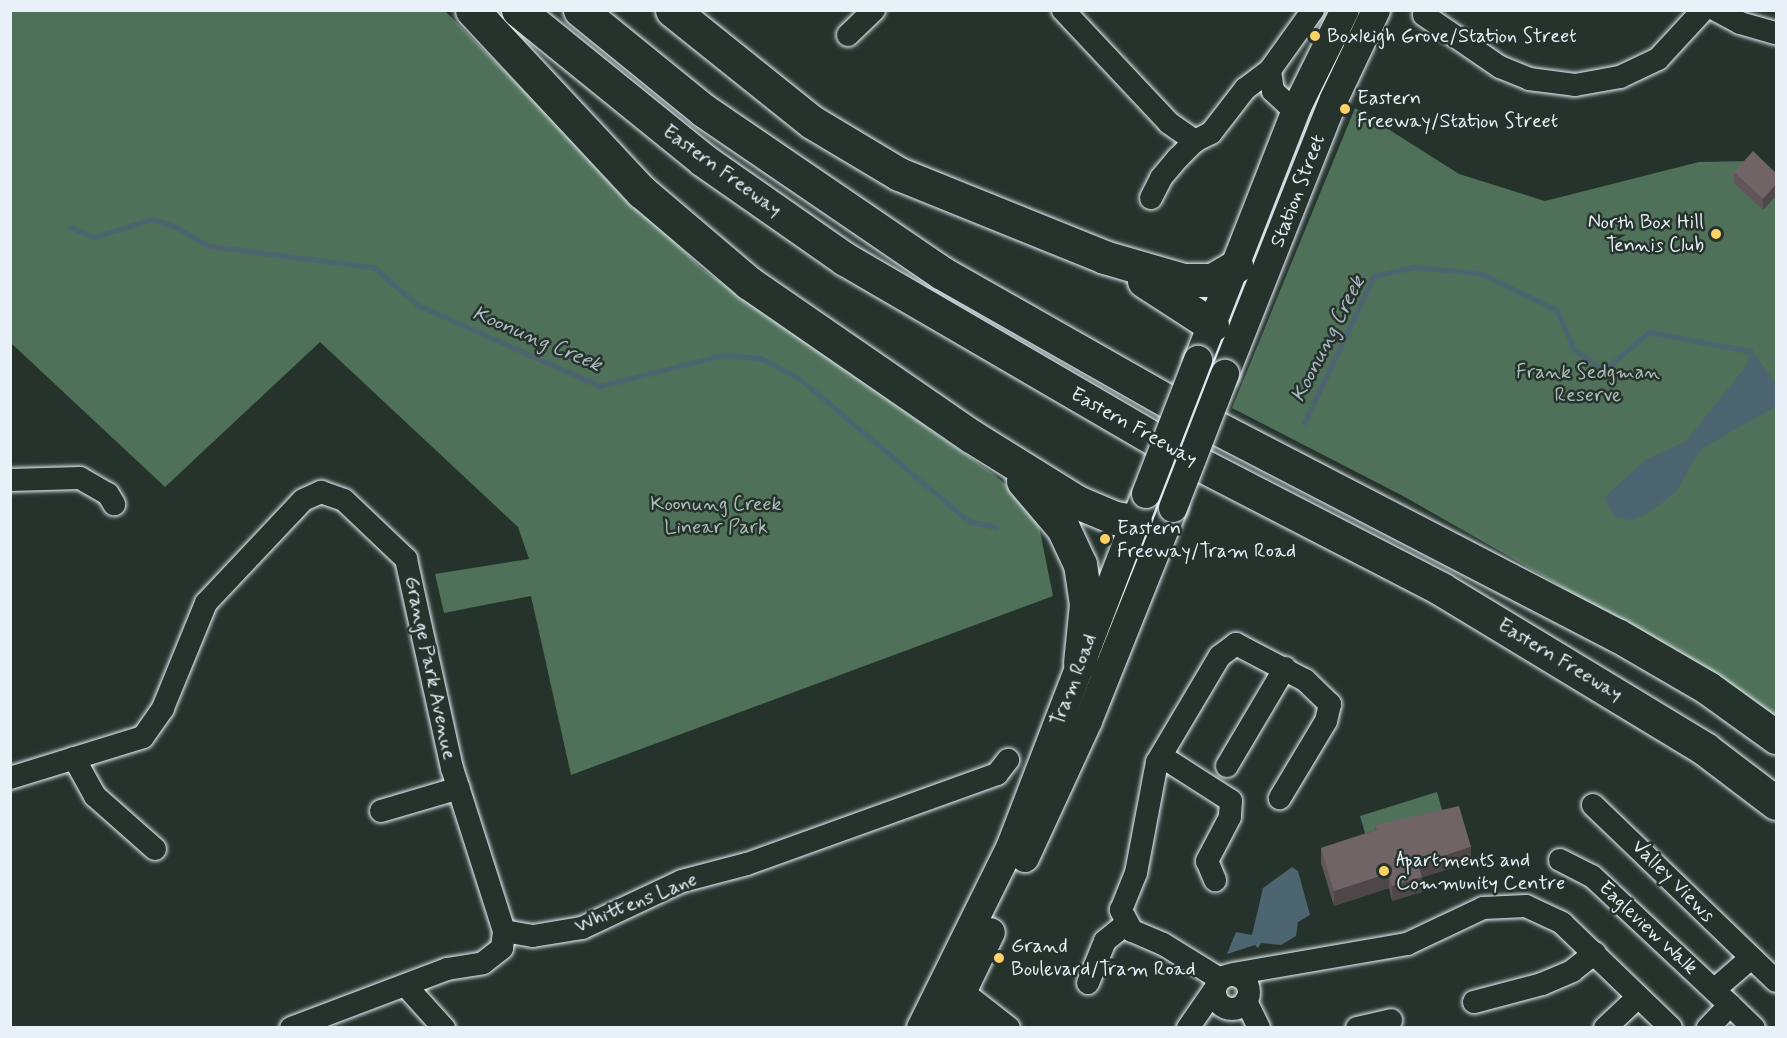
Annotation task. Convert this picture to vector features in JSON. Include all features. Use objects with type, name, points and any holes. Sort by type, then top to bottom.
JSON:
[{"type":"highway","points":[[472,10],[642,192],[699,243],[749,283],[971,436],[1077,502],[1115,518],[1140,507]]},
{"type":"highway","name":"Eastern Freeway","points":[[518,10],[703,160],[845,259],[1180,454],[1441,589],[1705,748],[1776,803]]},
{"type":"highway","name":"Eastern Freeway","points":[[580,10],[703,110],[942,273],[1192,415],[1617,635],[1708,688],[1776,737]]},
{"type":"highway","points":[[672,10],[804,116],[854,149],[960,201],[1104,257],[1196,282],[1212,280],[1236,266]]},
{"type":"highway","points":[[1104,257],[1212,325]]},
{"type":"highway","points":[[971,436],[1038,496],[1072,543],[1085,582],[1086,625],[1080,663]]},
{"type":"main road","points":[[1297,107],[1320,93],[1364,18]]},
{"type":"main road","name":"Station Street","points":[[1225,374],[1364,18]]},
{"type":"main road","name":"Station Street","points":[[1212,325],[1297,107]]},
{"type":"main road","points":[[1212,325],[1226,352],[1225,374]]},
{"type":"main road","name":"Tram Road","points":[[951,1004],[1080,663],[1212,325]]},
{"type":"main road","name":"Tram Road","points":[[921,1028],[951,1004],[1088,721],[1225,374]]},
{"type":"main road","points":[[1140,507],[1173,508]]},
{"type":"street","points":[[848,35],[874,10]]},
{"type":"street","points":[[1063,10],[1169,123],[1195,141]]},
{"type":"street","points":[[1151,198],[1161,178],[1195,141],[1211,133],[1245,89],[1271,80],[1313,10]]},
{"type":"street","points":[[1424,15],[1500,67],[1529,79],[1575,85],[1620,77],[1658,59],[1703,10]]},
{"type":"street","points":[[1716,10],[1740,23],[1776,33]]},
{"type":"street","points":[[1271,80],[1288,105],[1297,107]]},
{"type":"street","points":[[10,480],[80,478],[108,494],[114,504]]},
{"type":"street","name":"Grange Park Avenue","points":[[10,778],[144,737],[163,708],[206,603],[303,500],[321,492],[344,500],[406,559],[459,788],[504,931]]},
{"type":"street","points":[[1249,1028],[1239,1003],[1246,981],[1223,981],[1126,924],[1121,910],[1135,880],[1153,775],[1161,756],[1227,647],[1236,644],[1285,668],[1318,690],[1330,704],[1330,712],[1280,798]]},
{"type":"street","points":[[1227,766],[1285,668]]},
{"type":"street","points":[[1161,756],[1231,801],[1230,817],[1207,861],[1215,880]]},
{"type":"street","points":[[74,759],[95,796],[155,849]]},
{"type":"street","name":"Whittens Lane","points":[[504,931],[533,936],[582,928],[682,881],[747,864],[1001,775]]},
{"type":"street","points":[[381,811],[459,788]]},
{"type":"street","name":"Valley Views","points":[[1593,806],[1776,981]]},
{"type":"street","name":"Eagleview Walk","points":[[1560,860],[1592,876],[1754,1028]]},
{"type":"street","points":[[1188,1028],[1223,981],[1407,944],[1483,908],[1506,904],[1550,915],[1595,953],[1671,1028]]},
{"type":"street","points":[[1088,983],[1106,941],[1126,924]]},
{"type":"street","points":[[291,1028],[447,969],[483,963],[501,948],[504,931]]},
{"type":"street","points":[[1474,1002],[1550,981],[1595,953]]},
{"type":"street","points":[[1708,1028],[1722,997],[1751,958]]},
{"type":"street","points":[[1200,1028],[1291,966]]},
{"type":"street","points":[[1223,981],[1218,1001],[1239,1003],[1259,1028]]},
{"type":"street","points":[[406,986],[444,1028]]},
{"type":"street","points":[[1605,1028],[1638,997]]},
{"type":"street","points":[[951,1004],[982,1028]]},
{"type":"street","points":[[951,1004],[1009,1028]]},
{"type":"street","points":[[1357,1028],[1391,1020]]},
{"type":"green space","name":"Koonung Creek Linear Park","points":[[10,11],[445,11],[702,269],[991,472],[1023,499],[1039,526],[1053,596],[571,775],[531,596],[444,613],[435,574],[529,559],[518,527],[320,342],[165,487],[11,343]]},
{"type":"green space","name":"Frank Sedgman Reserve","points":[[1355,108],[1459,174],[1545,201],[1699,162],[1751,161],[1776,184],[1776,742],[1702,676],[1554,582],[1403,496],[1232,408]]},
{"type":"green space","points":[[1437,792],[1444,817],[1367,840],[1360,816]]},
{"type":"water","points":[[1750,351],[1776,388],[1776,406],[1701,449],[1675,493],[1645,515],[1630,520],[1614,516],[1604,498],[1645,460],[1686,441],[1747,365]]},
{"type":"water","points":[[1292,867],[1298,871],[1310,915],[1298,922],[1296,936],[1281,945],[1261,943],[1258,948],[1255,945],[1227,954],[1236,932],[1252,935],[1263,888]]},
{"type":"building","points":[[1753,151],[1776,173],[1776,184],[1763,199],[1734,172]]},
{"type":"building","name":"Apartments and Community Centre","points":[[1459,806],[1471,847],[1418,864],[1422,877],[1392,886],[1389,873],[1334,891],[1321,848],[1377,830],[1375,825]]},
{"type":"waterway","name":"Koonung Creek","points":[[70,227],[95,237],[152,219],[174,226],[209,246],[374,267],[418,305],[600,386],[723,355],[761,358],[799,378],[969,521],[996,527]]},
{"type":"waterway","name":"Koonung Creek","points":[[1304,423],[1374,276],[1413,267],[1480,273],[1557,310],[1574,349],[1604,370],[1649,332],[1750,351],[1776,388]]},
{"type":"place","name":"Boxleigh Grove/Station Street","points":[[1315,36]]},
{"type":"place","name":"Eastern Freeway/Station Street","points":[[1345,109]]},
{"type":"place","name":"North Box Hill Tennis Club","points":[[1716,234]]},
{"type":"place","name":"Eastern Freeway/Tram Road","points":[[1105,539]]},
{"type":"place","name":"Apartments and Community Centre","points":[[1384,871]]},
{"type":"place","name":"Grand Boulevard/Tram Road","points":[[999,958]]}]
